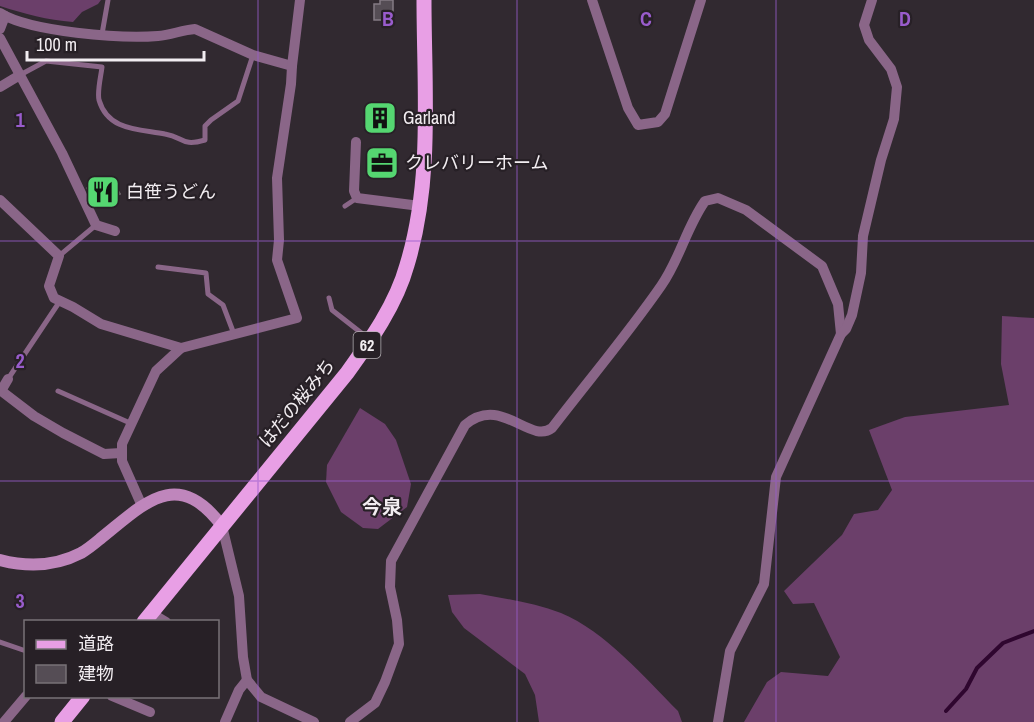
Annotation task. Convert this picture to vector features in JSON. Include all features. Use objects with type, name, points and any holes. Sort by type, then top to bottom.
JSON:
[{"type":"main road","name":"はだの桜みち","points":[[148,617],[347,373],[370,340],[395,296],[407,266],[420,206],[424,159],[424,0]]},
{"type":"main road","points":[[62,722],[81,698]]},
{"type":"street","points":[[142,506],[122,461],[121,453],[130,423],[156,371],[181,348],[297,318],[277,260],[278,178],[300,0]]},
{"type":"street","points":[[592,0],[628,108],[638,125],[658,122],[665,114],[701,0]]},
{"type":"street","points":[[718,722],[730,651],[764,584],[776,477],[841,334],[846,329],[852,315],[861,273],[863,236],[880,160],[894,119],[897,87],[891,69],[869,40],[864,25],[872,0]]},
{"type":"street","points":[[0,29],[3,15],[41,27],[71,32],[150,36],[195,29],[253,55],[292,66]]},
{"type":"street","points":[[0,38],[62,153],[96,225],[115,231]]},
{"type":"street","points":[[0,87],[20,75]]},
{"type":"street","points":[[356,142],[354,191],[357,198],[420,206]]},
{"type":"street","points":[[350,722],[375,703],[386,682],[399,644],[398,620],[390,586],[391,561],[465,425],[474,417],[487,414],[500,415],[538,432],[547,432],[552,428],[661,286],[679,256],[693,217],[705,201],[718,198],[746,210],[822,266],[838,304],[841,334]]},
{"type":"street","points":[[0,200],[59,256],[49,286],[51,294],[101,324],[181,348]]},
{"type":"street","points":[[8,380],[0,391],[34,416],[63,434],[104,454],[121,453]]},
{"type":"street","points":[[0,561],[32,565],[70,558],[84,552],[155,497],[173,494],[188,496],[204,505],[222,526],[228,541],[239,596],[243,657],[247,680],[261,697],[314,722]]},
{"type":"street","points":[[225,722],[239,690],[247,680]]},
{"type":"street","points":[[4,722],[24,698]]},
{"type":"street","points":[[117,698],[150,712]]},
{"type":"lane","points":[[102,34],[108,0]]},
{"type":"lane","points":[[20,75],[46,61],[102,67],[99,98],[107,115],[118,125],[173,135],[183,143],[198,142],[205,140],[206,126],[211,120],[238,101],[253,55]]},
{"type":"lane","points":[[345,206],[357,198]]},
{"type":"lane","points":[[59,256],[96,225]]},
{"type":"lane","points":[[158,267],[206,273],[208,294],[223,305],[234,334]]},
{"type":"lane","points":[[329,298],[333,310],[370,340]]},
{"type":"lane","points":[[8,380],[60,301]]},
{"type":"lane","points":[[58,391],[130,423]]},
{"type":"lane","points":[[0,642],[24,650]]},
{"type":"shaded area","points":[[0,0],[101,0],[82,12],[73,22],[9,9],[0,6]]},
{"type":"shaded area","points":[[1002,316],[1034,318],[1034,722],[744,722],[767,682],[781,672],[828,676],[840,657],[814,603],[793,604],[784,591],[842,535],[854,514],[878,510],[892,490],[869,430],[905,417],[1009,405],[1001,364]]},
{"type":"shaded area","points":[[360,408],[385,424],[396,440],[411,484],[407,507],[378,529],[363,528],[341,512],[326,482],[327,465]]},
{"type":"shaded area","points":[[480,594],[561,613],[593,631],[638,670],[678,711],[682,722],[539,722],[535,695],[525,674],[464,628],[452,612],[448,595]]},
{"type":"building","points":[[380,0],[393,0],[393,20],[374,20],[374,4],[380,4]]},
{"type":"building","name":"Garland","points":[[367,108],[393,109],[392,127],[367,126]]},
{"type":"building","name":"白笹うどん","points":[[112,179],[120,194],[96,206],[87,188],[103,180],[104,183]]},
{"type":"waterway","points":[[946,711],[966,689],[977,668],[1003,643],[1034,631]]},
{"type":"place","name":"Garland","points":[[380,118]]},
{"type":"place","name":"クレバリーホーム","points":[[382,163]]},
{"type":"place","name":"白笹うどん","points":[[103,192]]},
{"type":"district","name":"今泉","points":[[382,507]]}]
